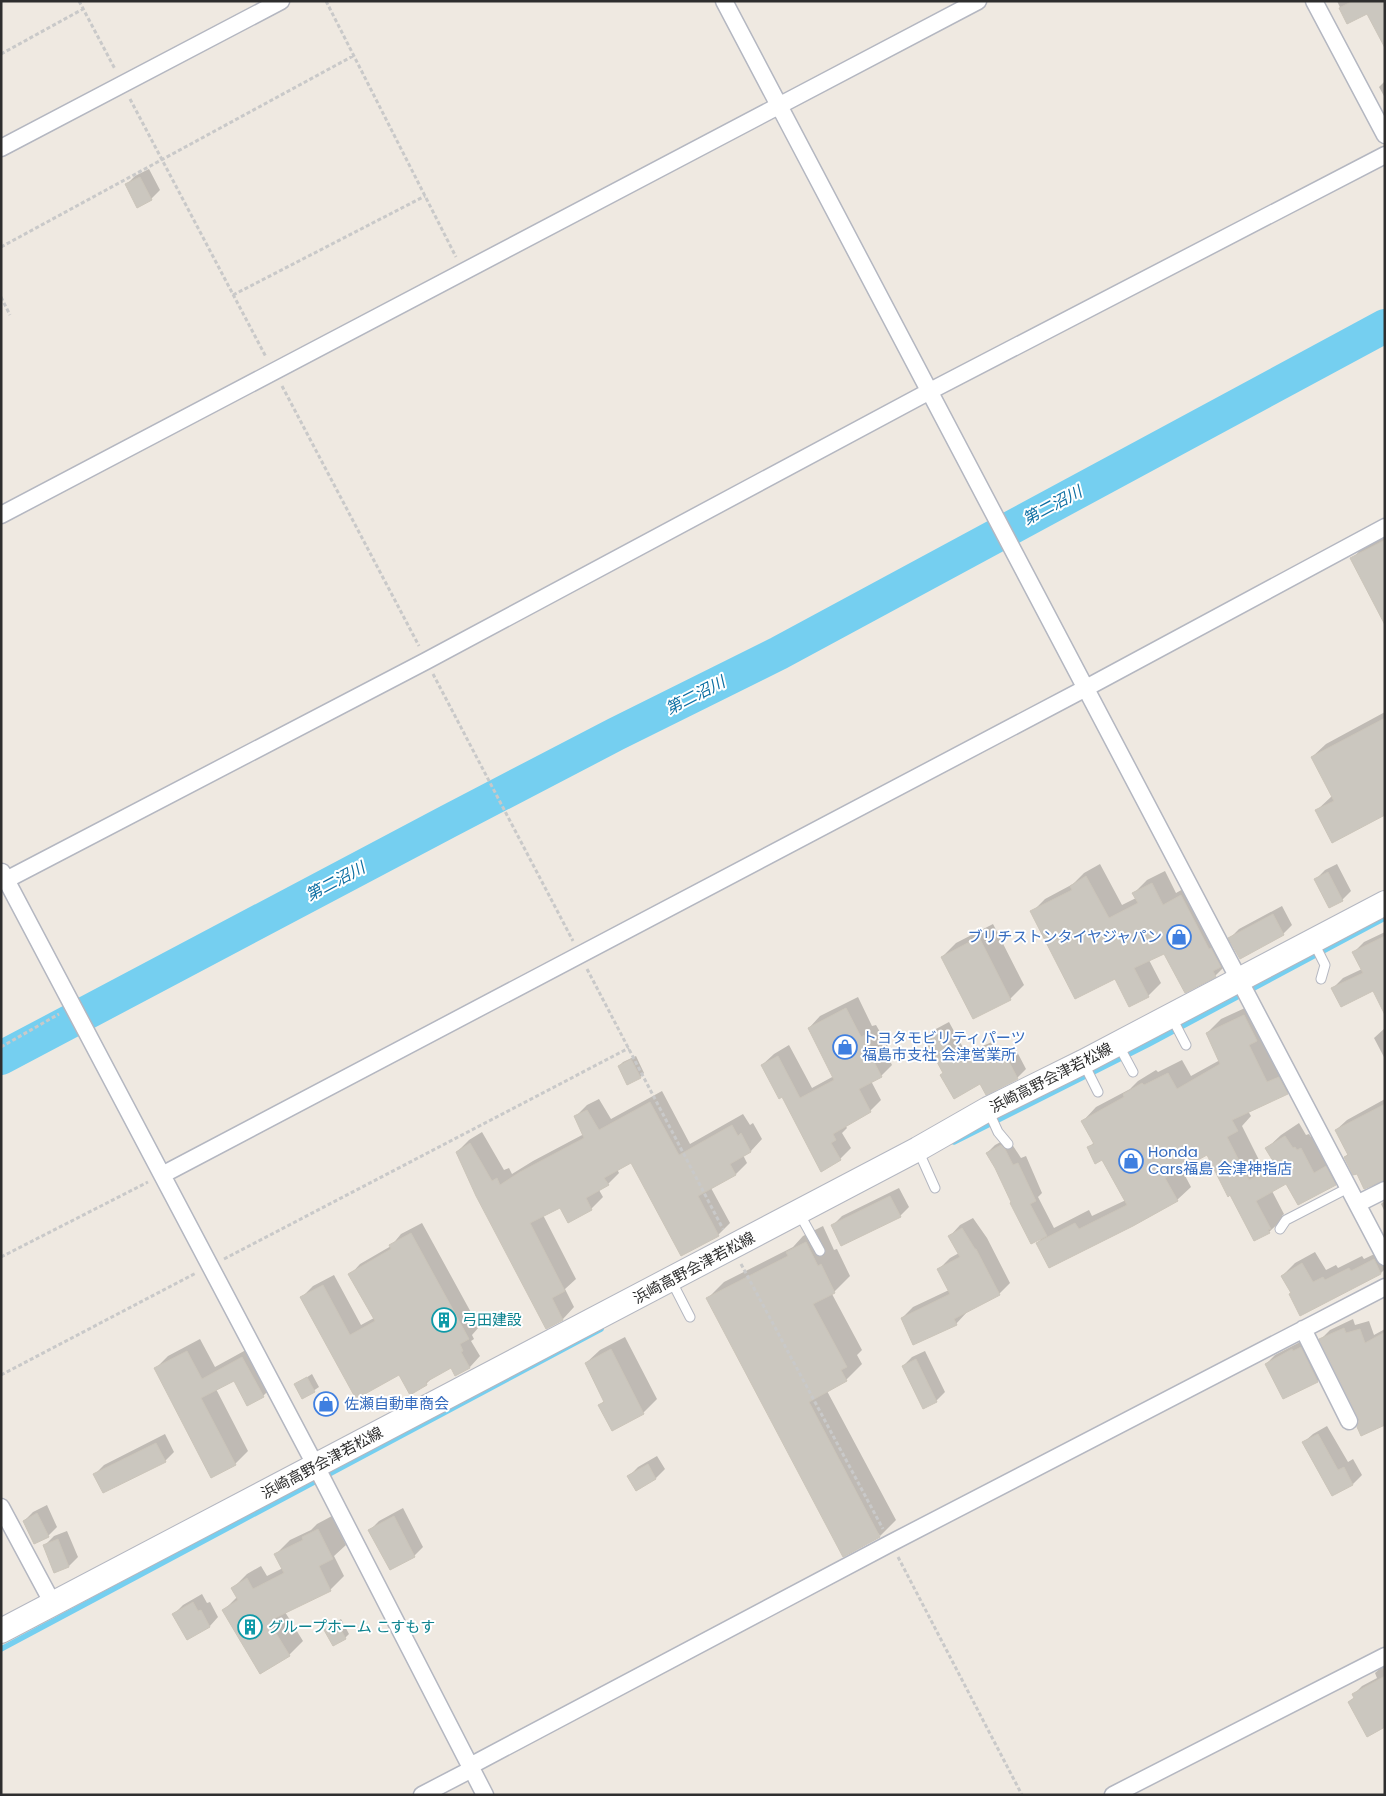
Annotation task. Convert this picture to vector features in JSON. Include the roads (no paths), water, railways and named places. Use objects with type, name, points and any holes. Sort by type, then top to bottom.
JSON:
[{"type":"main road","name":"浜崎高野会津若松線","points":[[1,1631],[318,1470],[670,1280],[736,1256],[799,1212],[918,1150],[988,1109],[1088,1071],[1123,1053],[1170,1016],[1240,982],[1312,941],[1385,903]]},
{"type":"street","points":[[1,148],[281,1]]},
{"type":"street","points":[[724,1],[1385,1257]]},
{"type":"street","points":[[1,515],[978,1]]},
{"type":"street","points":[[1314,1],[1385,135]]},
{"type":"street","points":[[486,1795],[318,1470],[73,1009],[4,875],[426,661],[930,391],[1385,155]]},
{"type":"street","points":[[162,1175],[1086,688],[1385,527]]},
{"type":"street","points":[[1357,1204],[1385,1190]]},
{"type":"street","points":[[422,1795],[891,1543],[1385,1287]]},
{"type":"street","points":[[1303,1329],[1350,1421]]},
{"type":"street","points":[[1,1507],[53,1604]]},
{"type":"street","points":[[1113,1795],[1385,1656]]},
{"type":"lane","points":[[1312,941],[1325,965],[1321,979]]},
{"type":"lane","points":[[1170,1016],[1184,1041]]},
{"type":"lane","points":[[1123,1053],[1133,1072]]},
{"type":"lane","points":[[1088,1071],[1098,1092]]},
{"type":"lane","points":[[988,1109],[998,1132],[1008,1144]]},
{"type":"lane","points":[[918,1150],[935,1188]]},
{"type":"lane","points":[[1280,1229],[1286,1220],[1348,1188]]},
{"type":"lane","points":[[799,1212],[820,1251]]},
{"type":"lane","points":[[670,1280],[690,1317]]},
{"type":"waterway","name":"第二沼川","points":[[1,1058],[616,734],[779,653],[1385,326]]},
{"type":"waterway","points":[[954,1142],[1149,1044],[1385,918]]},
{"type":"waterway","points":[[1,1649],[601,1329]]},
{"type":"place","name":"ブリチストンタイヤジャパン","points":[[1179,937]]},
{"type":"place","name":"トヨタモビリティパーツ 福島市支社 会津営業所","points":[[845,1047]]},
{"type":"place","name":"Honda Cars福島 会津神指店","points":[[1131,1161]]},
{"type":"place","name":"弓田建設","points":[[444,1320]]},
{"type":"place","name":"佐瀬自動車商会","points":[[326,1404]]},
{"type":"place","name":"グループホーム こすもす","points":[[250,1627]]}]
